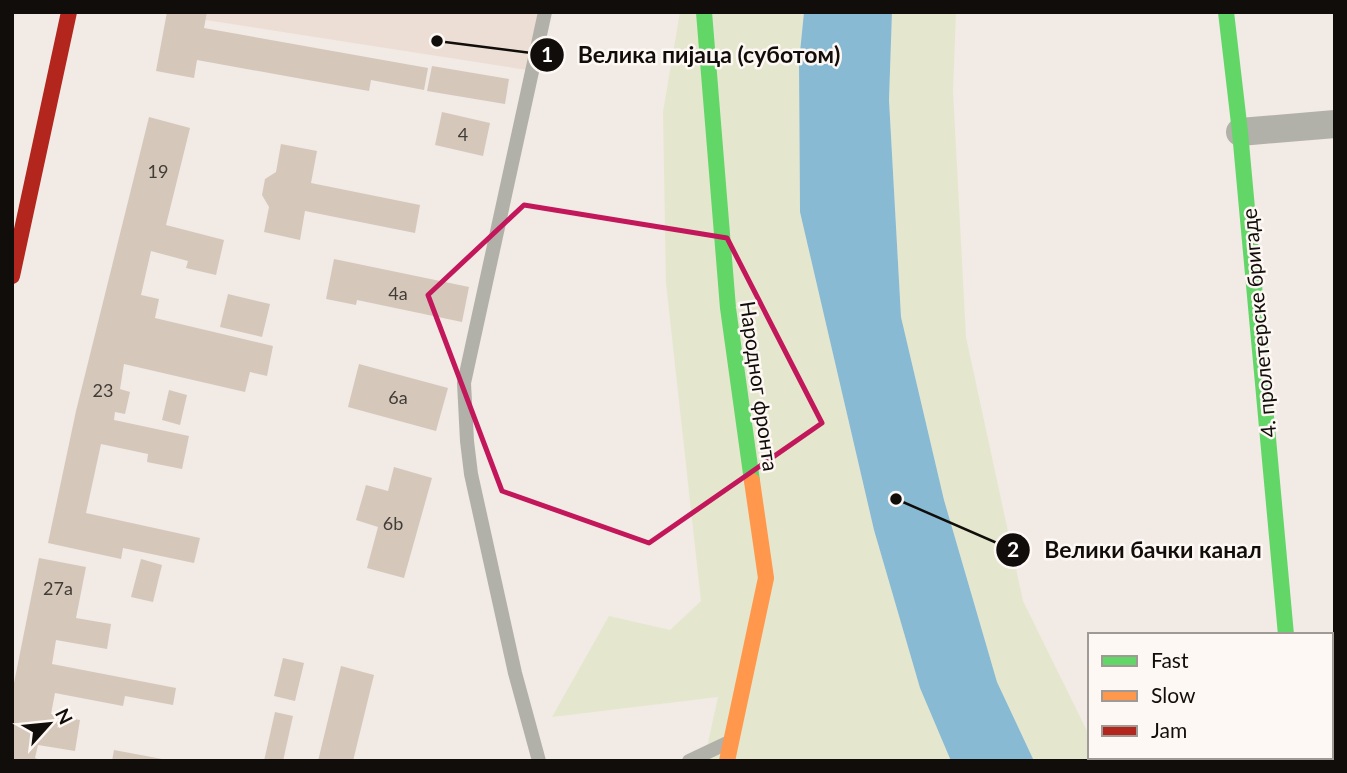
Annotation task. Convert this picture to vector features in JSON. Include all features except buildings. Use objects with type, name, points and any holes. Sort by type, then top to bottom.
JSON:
[{"type":"street","points":[[12,276],[69,12]]},
{"type":"street","name":"Народног фронта","points":[[704,12],[728,308],[766,578],[727,761]]},
{"type":"street","name":"4. пролетерске бригаде","points":[[1226,12],[1240,132],[1286,633]]},
{"type":"street","points":[[1240,132],[1335,124]]},
{"type":"lane","points":[[538,761],[515,673],[471,474],[464,383],[544,12]]},
{"type":"lane","points":[[689,761],[731,741]]},
{"type":"highlighted area","points":[[524,205],[727,238],[822,423],[649,543],[502,491],[428,295]]},
{"type":"shaded area","points":[[154,12],[539,12],[527,70]]},
{"type":"green space","points":[[680,12],[804,12],[799,62],[800,212],[874,530],[920,688],[951,761],[704,761],[718,697],[552,717],[609,616],[670,630],[701,601],[666,283],[663,112]]},
{"type":"green space","points":[[892,12],[956,12],[953,91],[966,337],[1023,601],[1088,733],[1088,759],[1101,761],[1034,761],[997,682],[944,500],[901,317],[889,100]]},
{"type":"water","points":[[804,12],[892,12],[889,100],[901,317],[944,500],[997,682],[1034,761],[951,761],[920,688],[874,530],[800,212],[799,62]]},
{"type":"traffic: fast","points":[[704,12],[728,308],[752,481]]},
{"type":"traffic: fast","points":[[1226,12],[1240,132],[1286,633]]},
{"type":"traffic: slow","points":[[727,761],[766,578],[752,481]]},
{"type":"traffic: jam","points":[[12,276],[69,12]]},
{"type":"place","name":"Велика пијаца (суботом)","points":[[437,41]]},
{"type":"place","name":"Велики бачки канал","points":[[896,499]]}]
